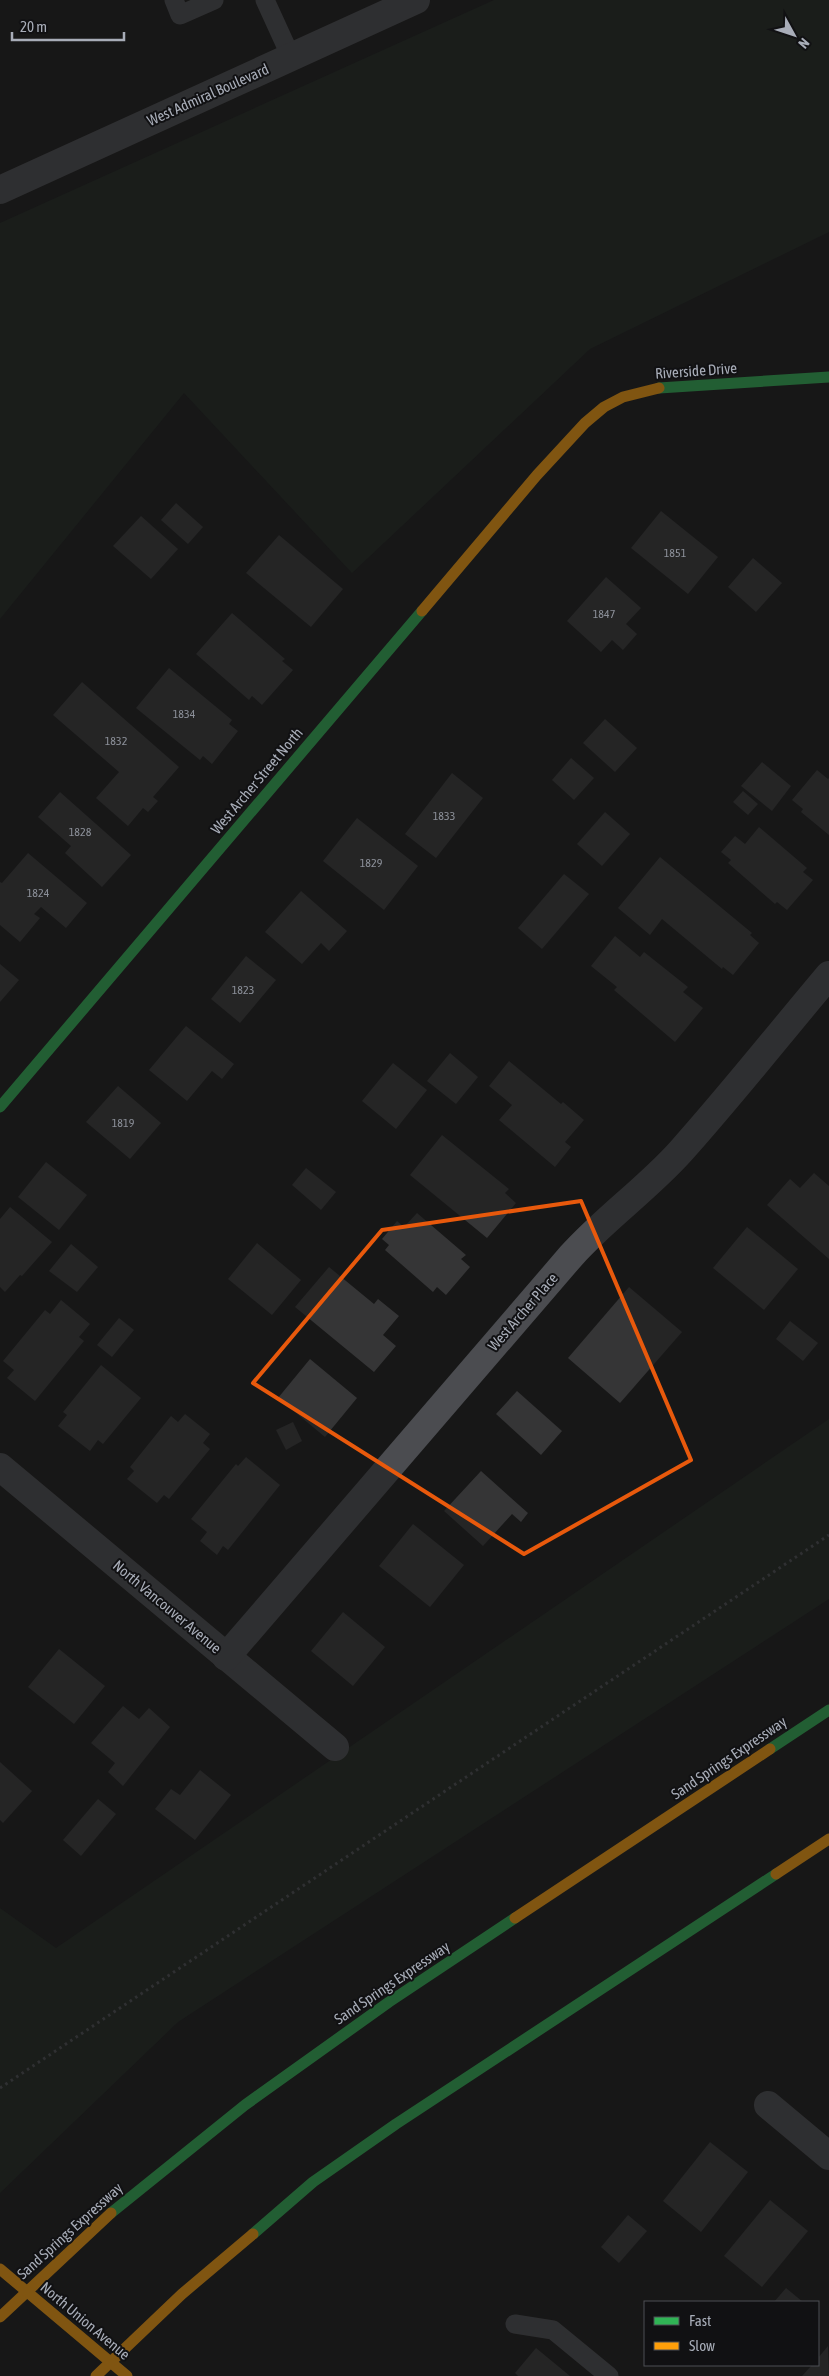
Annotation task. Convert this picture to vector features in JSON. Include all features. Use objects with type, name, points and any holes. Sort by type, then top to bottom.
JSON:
[{"type":"main road","name":"Riverside Drive","points":[[537,475],[585,423],[604,407],[624,397],[653,388],[829,377]]},
{"type":"main road","name":"West Archer Street North","points":[[0,1107],[537,475]]},
{"type":"main road","name":"Sand Springs Expressway","points":[[0,2317],[107,2216],[245,2105],[389,2002],[829,1710]]},
{"type":"main road","points":[[96,2376],[182,2294],[312,2182],[396,2124],[829,1839]]},
{"type":"main road","name":"North Union Avenue","points":[[0,2269],[127,2376]]},
{"type":"street","name":"West Admiral Boulevard","points":[[0,190],[416,0]]},
{"type":"street","name":"West Archer Place","points":[[226,1657],[571,1256],[591,1234],[640,1192],[682,1150],[829,975]]},
{"type":"street","name":"North Vancouver Avenue","points":[[0,1467],[335,1747]]},
{"type":"street","points":[[768,2106],[829,2156]]},
{"type":"lane","points":[[174,0],[180,15],[214,0]]},
{"type":"lane","points":[[265,0],[291,58]]},
{"type":"lane","points":[[515,2324],[553,2330],[609,2376]]},
{"type":"path","points":[[0,2088],[829,1535]]},
{"type":"highlighted area","points":[[581,1201],[691,1460],[524,1554],[253,1383],[382,1230]]},
{"type":"shaded area","points":[[494,0],[829,0],[829,232],[590,349],[352,573],[184,393],[0,619],[0,223]]},
{"type":"shaded area","points":[[829,1419],[829,1599],[178,2022],[0,2193],[0,1908],[56,1948]]},
{"type":"building","points":[[176,503],[203,527],[188,544],[161,520]]},
{"type":"building","points":[[661,511],[718,557],[688,594],[631,548]]},
{"type":"building","points":[[141,516],[178,549],[151,579],[113,546]]},
{"type":"building","points":[[279,535],[343,589],[311,627],[246,573]]},
{"type":"building","points":[[753,558],[782,583],[756,612],[728,587]]},
{"type":"building","points":[[606,577],[641,608],[626,624],[637,634],[623,650],[612,640],[601,652],[567,621]]},
{"type":"building","points":[[232,613],[285,659],[282,661],[293,670],[262,705],[252,696],[249,700],[196,654]]},
{"type":"building","points":[[169,668],[232,720],[229,724],[238,731],[212,764],[203,756],[200,760],[136,708]]},
{"type":"building","points":[[82,682],[179,767],[153,797],[158,801],[148,812],[143,808],[128,826],[96,798],[119,772],[53,715]]},
{"type":"building","points":[[605,719],[637,748],[615,772],[583,743]]},
{"type":"building","points":[[571,758],[594,778],[574,800],[552,780]]},
{"type":"building","points":[[762,762],[791,786],[772,811],[741,786]]},
{"type":"building","points":[[817,770],[829,778],[829,835],[801,812],[803,809],[792,800]]},
{"type":"building","points":[[452,773],[483,798],[436,858],[405,834]]},
{"type":"building","points":[[743,791],[758,804],[748,815],[733,802]]},
{"type":"building","points":[[60,792],[131,855],[102,887],[65,853],[71,846],[38,817]]},
{"type":"building","points":[[605,812],[630,834],[602,866],[577,844]]},
{"type":"building","points":[[357,818],[418,866],[384,910],[323,861]]},
{"type":"building","points":[[759,827],[807,868],[803,872],[813,880],[787,910],[777,902],[775,904],[728,863],[731,860],[721,852],[735,836],[745,844]]},
{"type":"building","points":[[28,853],[87,903],[66,928],[41,907],[34,914],[40,918],[20,942],[0,925],[0,882],[2,883]]},
{"type":"building","points":[[660,857],[752,933],[750,935],[759,943],[733,975],[723,967],[722,969],[662,919],[650,935],[618,908]]},
{"type":"building","points":[[564,874],[589,894],[542,949],[518,928]]},
{"type":"building","points":[[301,891],[347,931],[329,951],[321,943],[302,964],[265,932]]},
{"type":"building","points":[[615,936],[640,957],[644,952],[688,987],[683,992],[703,1008],[675,1042],[614,990],[617,987],[591,966]]},
{"type":"building","points":[[246,956],[276,980],[240,1023],[211,999]]},
{"type":"building","points":[[0,964],[19,980],[0,1002]]},
{"type":"building","points":[[186,1026],[234,1064],[222,1079],[212,1071],[187,1101],[149,1070]]},
{"type":"building","points":[[450,1053],[478,1077],[456,1104],[427,1081]]},
{"type":"building","points":[[509,1061],[561,1104],[563,1102],[584,1120],[565,1142],[571,1147],[555,1167],[499,1120],[512,1105],[489,1086]]},
{"type":"building","points":[[393,1063],[427,1090],[396,1129],[362,1101]]},
{"type":"building","points":[[118,1086],[161,1123],[130,1159],[86,1122]]},
{"type":"building","points":[[442,1135],[509,1189],[505,1193],[516,1203],[487,1238],[410,1175]]},
{"type":"building","points":[[46,1162],[87,1195],[59,1230],[18,1197]]},
{"type":"building","points":[[306,1168],[336,1192],[321,1210],[292,1185]]},
{"type":"building","points":[[814,1173],[829,1186],[829,1259],[767,1205],[790,1179],[800,1188]]},
{"type":"building","points":[[10,1207],[52,1242],[5,1292],[0,1287],[0,1219]]},
{"type":"building","points":[[417,1213],[466,1255],[461,1259],[470,1267],[446,1295],[437,1287],[433,1292],[385,1250],[389,1245],[382,1239],[397,1221],[404,1227]]},
{"type":"building","points":[[747,1227],[798,1269],[764,1310],[713,1268]]},
{"type":"building","points":[[257,1243],[301,1280],[272,1315],[228,1279]]},
{"type":"building","points":[[71,1244],[98,1267],[77,1292],[49,1271]]},
{"type":"building","points":[[329,1267],[374,1304],[378,1299],[399,1316],[383,1335],[396,1346],[374,1372],[295,1307]]},
{"type":"building","points":[[629,1287],[682,1332],[620,1403],[568,1358]]},
{"type":"building","points":[[61,1300],[90,1324],[79,1337],[84,1341],[35,1401],[7,1378],[14,1370],[3,1361],[45,1310],[50,1314]]},
{"type":"building","points":[[119,1318],[134,1330],[112,1357],[97,1345]]},
{"type":"building","points":[[790,1321],[818,1343],[803,1361],[776,1339]]},
{"type":"building","points":[[310,1359],[357,1398],[325,1437],[278,1398]]},
{"type":"building","points":[[101,1365],[141,1398],[103,1444],[98,1440],[90,1451],[58,1426],[67,1415],[63,1412]]},
{"type":"building","points":[[517,1391],[562,1431],[541,1455],[496,1414]]},
{"type":"building","points":[[185,1414],[210,1434],[203,1443],[210,1449],[169,1499],[164,1495],[157,1503],[127,1479],[134,1471],[130,1467],[171,1416],[178,1422]]},
{"type":"building","points":[[293,1422],[302,1441],[286,1450],[276,1430]]},
{"type":"building","points":[[246,1457],[280,1485],[228,1550],[223,1546],[217,1555],[200,1541],[207,1532],[191,1519],[236,1464],[238,1466]]},
{"type":"building","points":[[481,1471],[528,1513],[521,1522],[512,1514],[483,1546],[444,1511]]},
{"type":"building","points":[[413,1524],[464,1565],[430,1607],[379,1566]]},
{"type":"building","points":[[343,1612],[385,1647],[353,1686],[311,1651]]},
{"type":"building","points":[[59,1649],[105,1686],[74,1724],[28,1687]]},
{"type":"building","points":[[123,1706],[139,1719],[149,1708],[170,1727],[123,1786],[108,1772],[115,1763],[91,1743]]},
{"type":"building","points":[[0,1762],[32,1791],[3,1823],[0,1820]]},
{"type":"building","points":[[200,1770],[231,1795],[195,1840],[155,1809],[171,1789],[180,1795]]},
{"type":"building","points":[[98,1799],[116,1814],[81,1856],[63,1840]]},
{"type":"building","points":[[710,2142],[748,2172],[701,2232],[663,2201]]},
{"type":"building","points":[[770,2200],[808,2231],[762,2287],[724,2256]]},
{"type":"building","points":[[628,2215],[647,2231],[619,2263],[601,2247]]},
{"type":"building","points":[[786,2288],[802,2301],[775,2301]]},
{"type":"building","points":[[828,2346],[829,2376],[802,2376],[811,2366],[819,2366],[819,2357]]},
{"type":"building","points":[[536,2348],[570,2376],[518,2376],[515,2373]]},
{"type":"traffic: fast","points":[[659,388],[829,377]]},
{"type":"traffic: fast","points":[[0,1107],[422,611]]},
{"type":"traffic: fast","points":[[770,1749],[829,1710]]},
{"type":"traffic: fast","points":[[253,2234],[313,2182],[396,2124],[776,1874]]},
{"type":"traffic: fast","points":[[111,2213],[245,2105],[389,2002],[515,1918]]},
{"type":"traffic: slow","points":[[422,611],[537,475],[585,423],[604,407],[623,397],[659,388]]},
{"type":"traffic: slow","points":[[515,1918],[770,1749]]},
{"type":"traffic: slow","points":[[776,1874],[829,1839]]},
{"type":"traffic: slow","points":[[0,2317],[111,2213]]},
{"type":"traffic: slow","points":[[96,2376],[182,2294],[253,2234]]},
{"type":"traffic: slow","points":[[0,2269],[127,2376]]}]
